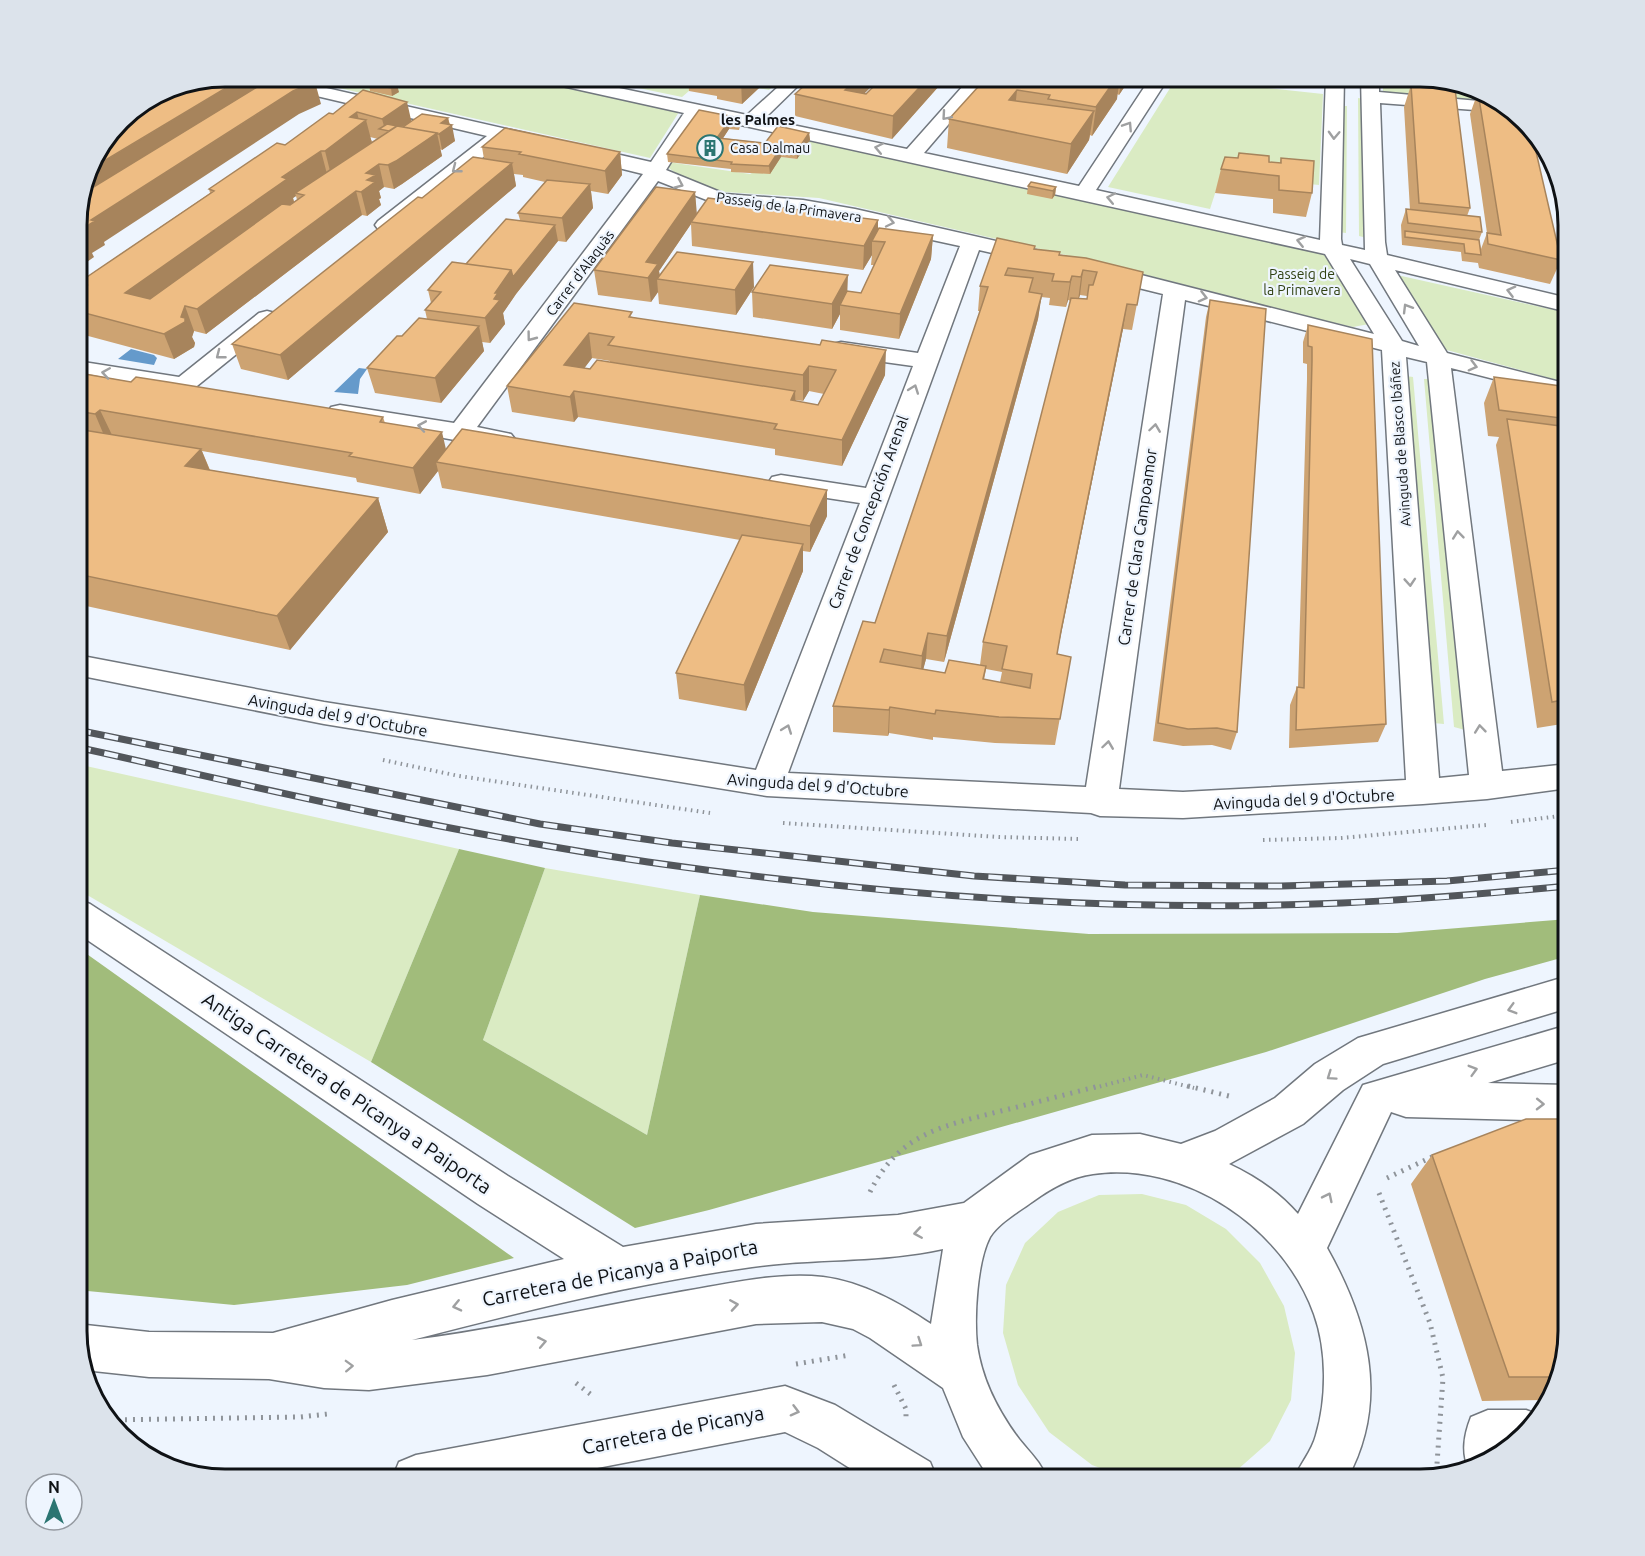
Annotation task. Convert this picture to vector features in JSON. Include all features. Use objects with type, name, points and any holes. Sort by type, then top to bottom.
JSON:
[{"type":"street","name":"Passeig de la Primavera","points":[[302,87],[643,166],[722,200],[803,206],[1056,261]]},
{"type":"street","points":[[620,87],[695,110],[1085,192],[1377,258],[1558,303]]},
{"type":"street","points":[[751,121],[788,87]]},
{"type":"street","points":[[912,155],[971,87]]},
{"type":"street","points":[[1085,192],[1153,87]]},
{"type":"street","name":"Avinguda de Blasco Ibáñez","points":[[1335,87],[1330,239],[1332,248],[1394,346],[1422,792]]},
{"type":"street","points":[[1487,787],[1437,357],[1377,258],[1374,242],[1374,87],[1488,106]]},
{"type":"street","points":[[332,116],[356,100]]},
{"type":"street","name":"Carrer d'Alaquàs","points":[[460,433],[653,172],[695,110]]},
{"type":"street","points":[[373,234],[502,133]]},
{"type":"street","name":"Carrer de Concepción Arenal","points":[[767,784],[972,241]]},
{"type":"street","points":[[1079,267],[1558,388]]},
{"type":"street","name":"Carrer de Clara Campoamor","points":[[1100,803],[1175,290]]},
{"type":"street","points":[[183,385],[281,307]]},
{"type":"street","points":[[554,307],[582,311]]},
{"type":"street","points":[[824,346],[925,361]]},
{"type":"street","points":[[87,370],[215,390]]},
{"type":"street","points":[[313,407],[525,443]]},
{"type":"street","points":[[758,479],[874,497]]},
{"type":"street","name":"Avinguda del 9 d'Octubre","points":[[87,666],[324,713],[767,784],[1100,803],[1184,805],[1422,792],[1558,778]]},
{"type":"street","name":"Antiga Carretera de Picanya a Paiporta","points":[[87,921],[493,1190],[619,1269]]},
{"type":"street","points":[[1185,1162],[1230,1144],[1289,1111],[1329,1077],[1372,1050],[1558,995]]},
{"type":"street","points":[[1303,1250],[1377,1098],[1558,1045]]},
{"type":"street","points":[[1377,1098],[1558,1103]]},
{"type":"street","points":[[1004,1469],[980,1422],[960,1373],[952,1313],[962,1260],[976,1221],[1016,1185],[1053,1164],[1095,1153],[1140,1153],[1185,1162],[1228,1182],[1269,1212],[1303,1250],[1332,1301],[1347,1358],[1346,1416],[1327,1469]]},
{"type":"street","name":"Carretera de Picanya a Paiporta","points":[[271,1356],[388,1322],[619,1269],[758,1245],[888,1237],[976,1221]]},
{"type":"street","name":"Carretera de Picanya a Paiporta","points":[[88,1347],[182,1357],[271,1356],[333,1367],[396,1363],[486,1352],[651,1319],[754,1302],[809,1299],[839,1302],[866,1312],[915,1341],[960,1373]]},
{"type":"street","name":"Carretera de Picanya","points":[[528,1469],[551,1467],[785,1408],[810,1415],[892,1469]]},
{"type":"path","points":[[938,1127],[1143,1075]]},
{"type":"path","points":[[1375,1184],[1430,1323],[1443,1378],[1437,1468]]},
{"type":"green space","points":[[334,87],[563,87],[679,112],[650,158]]},
{"type":"green space","points":[[634,87],[694,87],[682,97]]},
{"type":"green space","points":[[751,87],[772,87],[769,90]]},
{"type":"green space","points":[[1171,87],[1259,87],[1323,94],[1319,185],[1221,175],[1210,209],[1108,187]]},
{"type":"green space","points":[[1383,87],[1429,87],[1464,94],[1485,104],[1383,94]]},
{"type":"green space","points":[[1358,98],[1365,99],[1367,238],[1359,236]]},
{"type":"green space","points":[[1340,106],[1347,106],[1346,233],[1338,232]]},
{"type":"green space","name":"Passeig de la Primavera","points":[[810,140],[1330,256],[1369,324],[1353,327],[1322,320],[1096,262],[819,198],[725,192],[701,186],[681,177],[666,166],[668,162],[750,174],[781,157],[797,159]]},
{"type":"green space","points":[[1397,275],[1558,311],[1558,380],[1443,349]]},
{"type":"green space","points":[[1406,376],[1413,377],[1444,724],[1433,723]]},
{"type":"green space","points":[[1424,379],[1430,379],[1465,730],[1454,727]]},
{"type":"green space","points":[[87,766],[459,849],[371,1062],[87,895]]},
{"type":"green space","points":[[459,849],[545,868],[483,1040],[647,1135],[700,895],[813,912],[1089,934],[1397,933],[1558,920],[1558,959],[1485,979],[1266,1052],[709,1210],[635,1228],[371,1062]]},
{"type":"green space","points":[[545,868],[700,895],[647,1135],[483,1040]]},
{"type":"green space","points":[[87,954],[514,1258],[407,1285],[234,1305],[87,1291]]},
{"type":"green space","points":[[1142,1194],[1186,1205],[1226,1229],[1260,1263],[1284,1306],[1295,1353],[1291,1400],[1270,1441],[1238,1469],[1103,1469],[1092,1465],[1049,1432],[1018,1385],[1003,1333],[1006,1285],[1025,1243],[1058,1212],[1099,1195]]},
{"type":"water","points":[[131,349],[154,355],[157,358],[154,365],[118,359]]},
{"type":"water","points":[[359,368],[367,369],[360,379],[358,394],[334,392]]},
{"type":"building","points":[[228,87],[102,162],[121,134],[148,110],[181,94],[207,88]]},
{"type":"building","points":[[257,87],[303,87],[293,91],[91,220],[95,221],[87,226],[92,188]]},
{"type":"building","points":[[803,87],[848,87],[845,90],[866,94],[873,87],[920,87],[893,116],[795,94]]},
{"type":"building","points":[[978,87],[1110,87],[1096,107],[1048,99],[1050,95],[1017,90],[1009,100],[1094,111],[1071,144],[949,119]]},
{"type":"building","points":[[1411,87],[1429,87],[1455,92],[1470,208],[1419,203]]},
{"type":"building","points":[[363,90],[407,102],[382,119],[357,112],[350,117],[366,120],[325,151],[321,151],[282,177],[287,179],[125,293],[150,299],[282,204],[290,205],[304,195],[295,193],[397,126],[437,133],[396,161],[388,165],[379,164],[366,173],[376,175],[367,180],[375,182],[361,192],[356,191],[197,309],[185,306],[181,317],[185,318],[185,322],[164,334],[87,314],[87,277],[214,191],[209,189],[277,143],[285,145],[329,113],[333,114]]},
{"type":"building","points":[[1479,101],[1497,110],[1518,127],[1535,149],[1558,247],[1558,259],[1488,244],[1487,233],[1501,235]]},
{"type":"building","name":"Casa Dalmau","points":[[699,110],[740,118],[739,122],[729,121],[717,138],[765,143],[778,126],[809,133],[797,151],[780,149],[769,166],[731,164],[732,162],[667,154]]},
{"type":"building","points":[[422,114],[448,118],[441,123],[452,125],[439,134],[403,127]]},
{"type":"building","points":[[387,124],[397,126],[389,131],[379,129]]},
{"type":"building","points":[[505,128],[620,152],[605,171],[519,154],[521,152],[482,147]]},
{"type":"building","points":[[1239,153],[1269,156],[1269,162],[1281,163],[1281,158],[1314,161],[1312,193],[1279,190],[1279,176],[1221,169],[1225,157],[1238,158]]},
{"type":"building","points":[[473,157],[512,163],[280,355],[232,344],[418,197],[422,198]]},
{"type":"building","points":[[547,180],[590,184],[562,218],[518,213]]},
{"type":"building","points":[[1031,182],[1056,187],[1053,191],[1028,186]]},
{"type":"building","points":[[656,187],[695,192],[646,262],[658,264],[648,278],[594,270]]},
{"type":"building","points":[[708,198],[878,220],[864,246],[691,222]]},
{"type":"building","points":[[1406,209],[1480,217],[1482,232],[1408,223]]},
{"type":"building","points":[[506,219],[555,225],[513,277],[511,270],[466,264]]},
{"type":"building","points":[[879,228],[933,235],[900,314],[840,305],[847,291],[861,293],[885,242],[872,241]]},
{"type":"building","points":[[1405,231],[1479,240],[1481,255],[1465,253],[1464,244],[1405,237]]},
{"type":"building","points":[[997,238],[1035,246],[1034,249],[1060,252],[1059,255],[1086,258],[1143,272],[1137,305],[1127,304],[1061,631],[1057,654],[1071,657],[1060,719],[999,717],[936,710],[935,714],[890,707],[889,710],[833,706],[863,621],[875,623],[988,287],[980,286]],"holes":[[[1008,268],[1054,274],[1052,281],[1070,282],[1072,276],[1081,277],[1083,270],[1097,272],[1093,285],[1089,285],[1087,299],[1071,298],[983,642],[1007,646],[1002,669],[1032,674],[1030,688],[983,679],[986,666],[949,660],[945,673],[880,662],[884,649],[922,656],[928,633],[947,636],[1042,294],[1029,292],[1033,278],[1005,275]]]},
{"type":"building","points":[[677,252],[753,262],[735,290],[657,279]]},
{"type":"building","points":[[452,262],[511,270],[495,293],[498,293],[494,299],[500,300],[485,318],[425,310],[441,292],[428,290]]},
{"type":"building","points":[[770,265],[848,275],[832,304],[752,292]]},
{"type":"building","points":[[1210,300],[1266,309],[1237,732],[1217,728],[1188,729],[1158,723]]},
{"type":"building","points":[[574,303],[632,312],[629,317],[820,345],[822,340],[886,350],[842,440],[774,429],[777,424],[587,393],[574,391],[570,397],[507,386]],"holes":[[[589,333],[614,337],[608,345],[803,375],[809,366],[836,370],[818,405],[791,400],[795,391],[597,360],[590,369],[564,365]]]},
{"type":"building","points":[[419,318],[479,326],[435,378],[367,368],[397,336],[402,336]]},
{"type":"building","points":[[1308,325],[1372,339],[1386,724],[1296,730],[1297,687],[1304,688],[1312,361],[1312,347],[1308,346]]},
{"type":"building","points":[[87,374],[131,382],[136,377],[168,382],[383,417],[380,422],[442,432],[413,468],[349,456],[352,453],[100,410],[95,414],[87,413]]},
{"type":"building","points":[[1494,377],[1558,386],[1558,418],[1499,410]]},
{"type":"building","points":[[1507,419],[1558,426],[1558,701],[1552,702]]},
{"type":"building","points":[[462,429],[827,490],[810,526],[436,462]]},
{"type":"building","points":[[87,431],[201,449],[185,466],[378,498],[277,616],[87,576]]},
{"type":"building","points":[[742,535],[803,544],[744,685],[676,673]]},
{"type":"building","points":[[1526,1119],[1558,1119],[1558,1331],[1557,1349],[1549,1377],[1509,1377],[1432,1155]]},
{"type":"railway","points":[[87,732],[540,824],[672,843],[974,876],[1125,885],[1281,886],[1447,881],[1558,871]]},
{"type":"railway","points":[[87,749],[433,825],[648,862],[820,884],[994,899],[1168,905],[1342,903],[1558,887]]},
{"type":"place","name":"Casa Dalmau","points":[[710,148]]},
{"type":"district","name":"les Palmes","points":[[758,120]]}]
